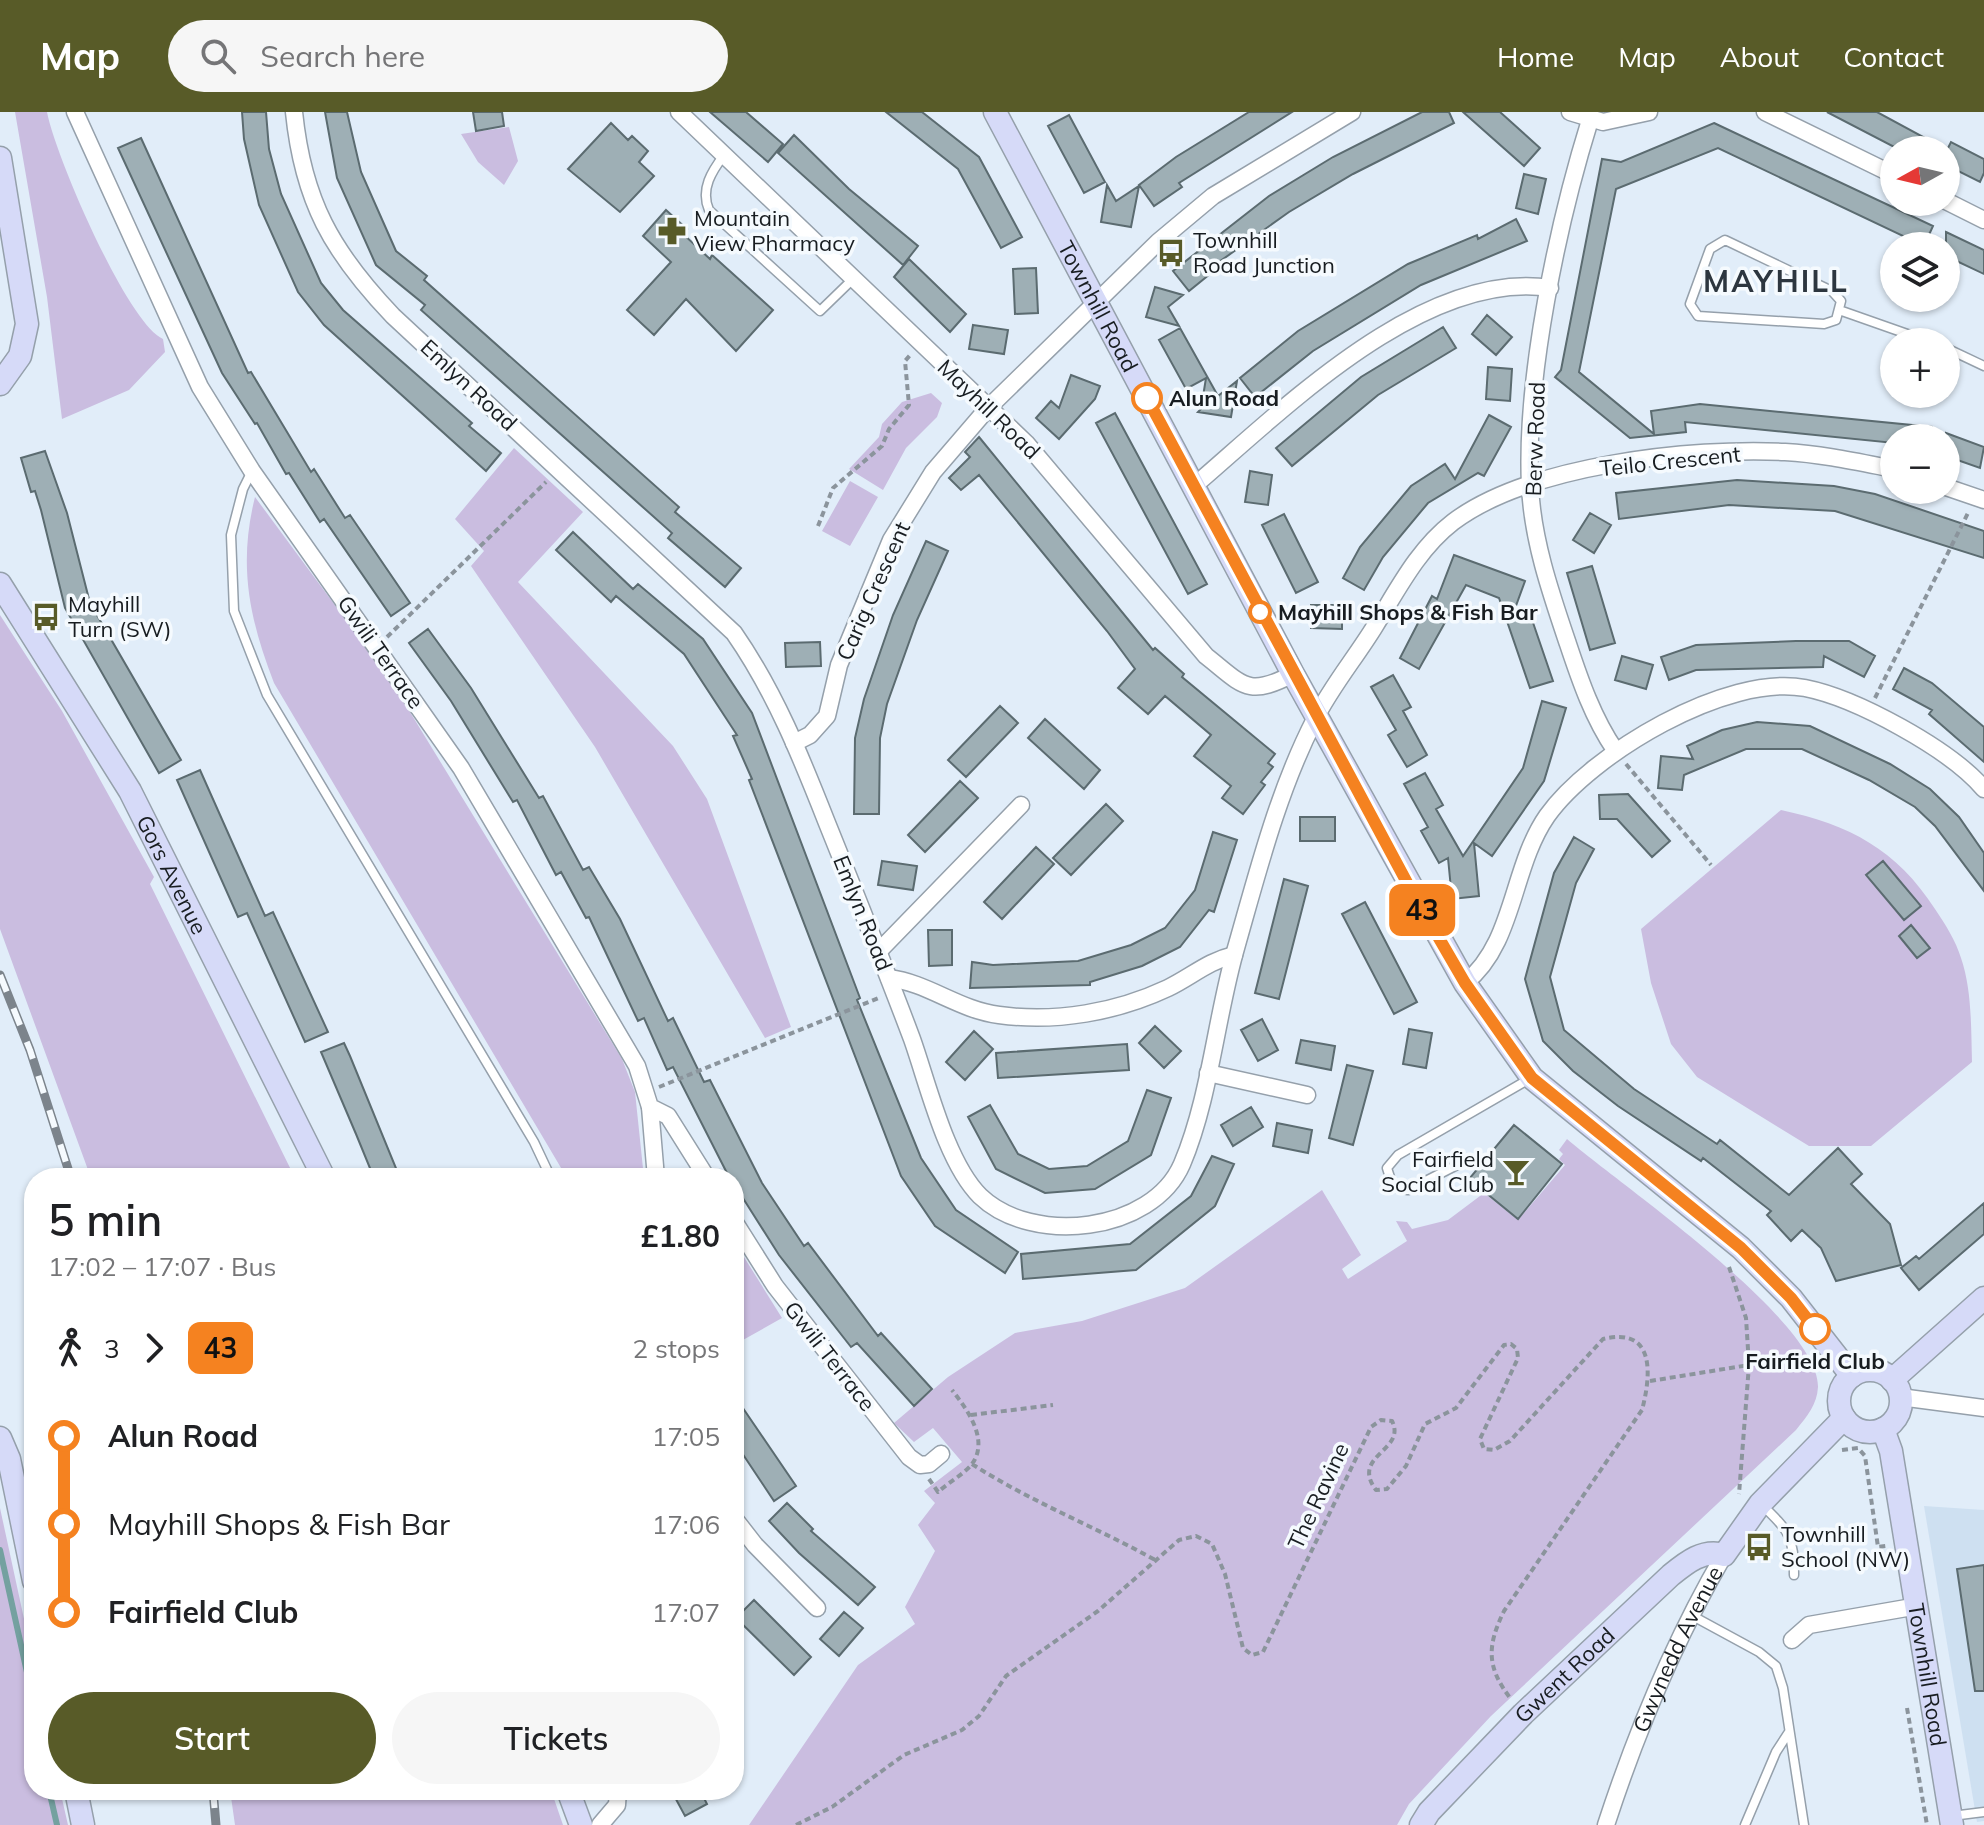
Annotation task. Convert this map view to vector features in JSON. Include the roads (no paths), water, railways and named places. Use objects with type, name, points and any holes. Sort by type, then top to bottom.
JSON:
[{"type":"street","name":"Gwili Terrace","points":[[75,112],[200,387],[252,471],[378,645],[461,768],[637,1066],[648,1100],[668,1116],[701,1168]]},
{"type":"street","name":"Emlyn Road","points":[[294,112],[307,186],[324,226],[352,273],[393,316],[734,633],[763,675],[879,951],[956,1158],[980,1195],[1031,1225],[1069,1229],[1102,1222],[1134,1210],[1162,1190],[1181,1167],[1208,1073],[1234,955],[1282,793],[1316,716]]},
{"type":"street","name":"Mayhill Road","points":[[679,112],[1026,443],[1089,514],[1172,620],[1206,656],[1241,684],[1264,689],[1293,674]]},
{"type":"street","name":"Townhill Road","points":[[995,112],[1293,674],[1465,983],[1532,1078],[1741,1248],[1791,1298],[1852,1376]]},
{"type":"street","name":"Carig Crescent","points":[[794,743],[810,735],[827,716],[839,665],[891,540],[933,472],[988,408],[1158,242],[1213,196],[1352,112]]},
{"type":"street","points":[[1570,112],[1590,120],[1615,122],[1649,112]]},
{"type":"street","points":[[1765,112],[1880,168]]},
{"type":"street","name":"Berw Road","points":[[1590,120],[1576,167],[1550,288],[1536,382],[1529,486],[1544,565],[1562,626],[1582,685],[1615,750]]},
{"type":"street","points":[[0,158],[27,324],[20,356],[0,384]]},
{"type":"street","points":[[1960,208],[1984,220]]},
{"type":"street","points":[[1194,486],[1351,355],[1408,322],[1455,299],[1497,287],[1527,285],[1550,288]]},
{"type":"street","name":"Teilo Crescent","points":[[1316,716],[1427,547],[1463,516],[1529,486],[1596,467],[1679,455],[1783,451],[1880,466]]},
{"type":"street","points":[[1960,492],[1980,498]]},
{"type":"street","name":"Gors Avenue","points":[[0,584],[130,791],[319,1168]]},
{"type":"street","points":[[1465,983],[1494,954],[1527,850],[1547,816],[1577,782],[1615,750],[1696,707],[1765,688],[1805,688],[1869,711],[1918,737],[1984,789]]},
{"type":"street","points":[[879,951],[1021,805]]},
{"type":"street","points":[[892,985],[913,981],[955,1004],[998,1015],[1059,1017],[1128,1005],[1172,987],[1216,959],[1234,955]]},
{"type":"street","points":[[1208,1073],[1307,1095]]},
{"type":"street","points":[[648,1100],[655,1168]]},
{"type":"street","name":"Gwili Terrace","points":[[744,1237],[775,1286],[909,1457],[920,1465],[929,1464],[941,1454]]},
{"type":"street","points":[[1984,1298],[1896,1388],[1897,1417],[1883,1429],[1861,1431],[1844,1418],[1839,1395],[1852,1376],[1874,1371],[1896,1388],[1984,1408]]},
{"type":"street","name":"Gwynedd Avenue","points":[[1606,1825],[1652,1696],[1689,1614],[1724,1555],[1760,1504],[1844,1418]]},
{"type":"street","name":"Townhill Road","points":[[1883,1429],[1891,1451],[1952,1821]]},
{"type":"street","points":[[0,1438],[9,1459],[24,1532]]},
{"type":"street","points":[[744,1531],[817,1608]]},
{"type":"street","name":"Gwent Road","points":[[1421,1825],[1429,1812],[1523,1714],[1691,1558],[1713,1552],[1724,1555]]},
{"type":"street","points":[[1792,1640],[1809,1625],[1918,1606]]},
{"type":"street","points":[[78,1800],[83,1825]]},
{"type":"street","points":[[572,1800],[581,1825]]},
{"type":"street","points":[[600,1825],[617,1805],[617,1800]]},
{"type":"lane","points":[[724,155],[710,174],[706,189],[709,210],[820,311],[853,279]]},
{"type":"lane","points":[[1725,240],[1832,291],[1841,301],[1839,310],[1836,320],[1824,324],[1707,320],[1693,311],[1690,304],[1710,249],[1715,243],[1725,240]]},
{"type":"lane","points":[[1839,310],[1890,328]]},
{"type":"lane","points":[[1960,355],[1984,366]]},
{"type":"lane","points":[[252,471],[243,489],[231,535],[234,611],[267,695],[534,1142],[546,1168]]},
{"type":"lane","points":[[1467,1160],[1408,1190],[1393,1187],[1387,1168],[1398,1155],[1532,1078]]},
{"type":"lane","points":[[1760,1504],[1789,1531],[1794,1548],[1794,1575]]},
{"type":"lane","points":[[1689,1614],[1759,1652],[1776,1666],[1804,1825]]},
{"type":"lane","points":[[1745,1825],[1776,1752],[1789,1732]]},
{"type":"lane","points":[[1952,1821],[1984,1812]]},
{"type":"waterway","points":[[0,1550],[24,1659]]},
{"type":"waterway","points":[[51,1800],[57,1825]]},
{"type":"railway","points":[[0,975],[30,1050],[68,1168]]},
{"type":"railway","points":[[214,1800],[216,1825]]},
{"type":"place","name":"Mountain View Pharmacy","points":[[672,231]]},
{"type":"place","name":"Townhill Road Junction","points":[[1171,253]]},
{"type":"place","name":"Alun Road","points":[[1147,398]]},
{"type":"place","name":"Mayhill Shops & Fish Bar","points":[[1260,612]]},
{"type":"place","name":"Mayhill Turn (SW)","points":[[46,617]]},
{"type":"place","name":"Fairfield Social Club","points":[[1516,1172]]},
{"type":"place","name":"Fairfield Club","points":[[1815,1329]]},
{"type":"place","name":"Townhill School (NW)","points":[[1759,1547]]},
{"type":"district","name":"MAYHILL","points":[[1776,281]]}]
